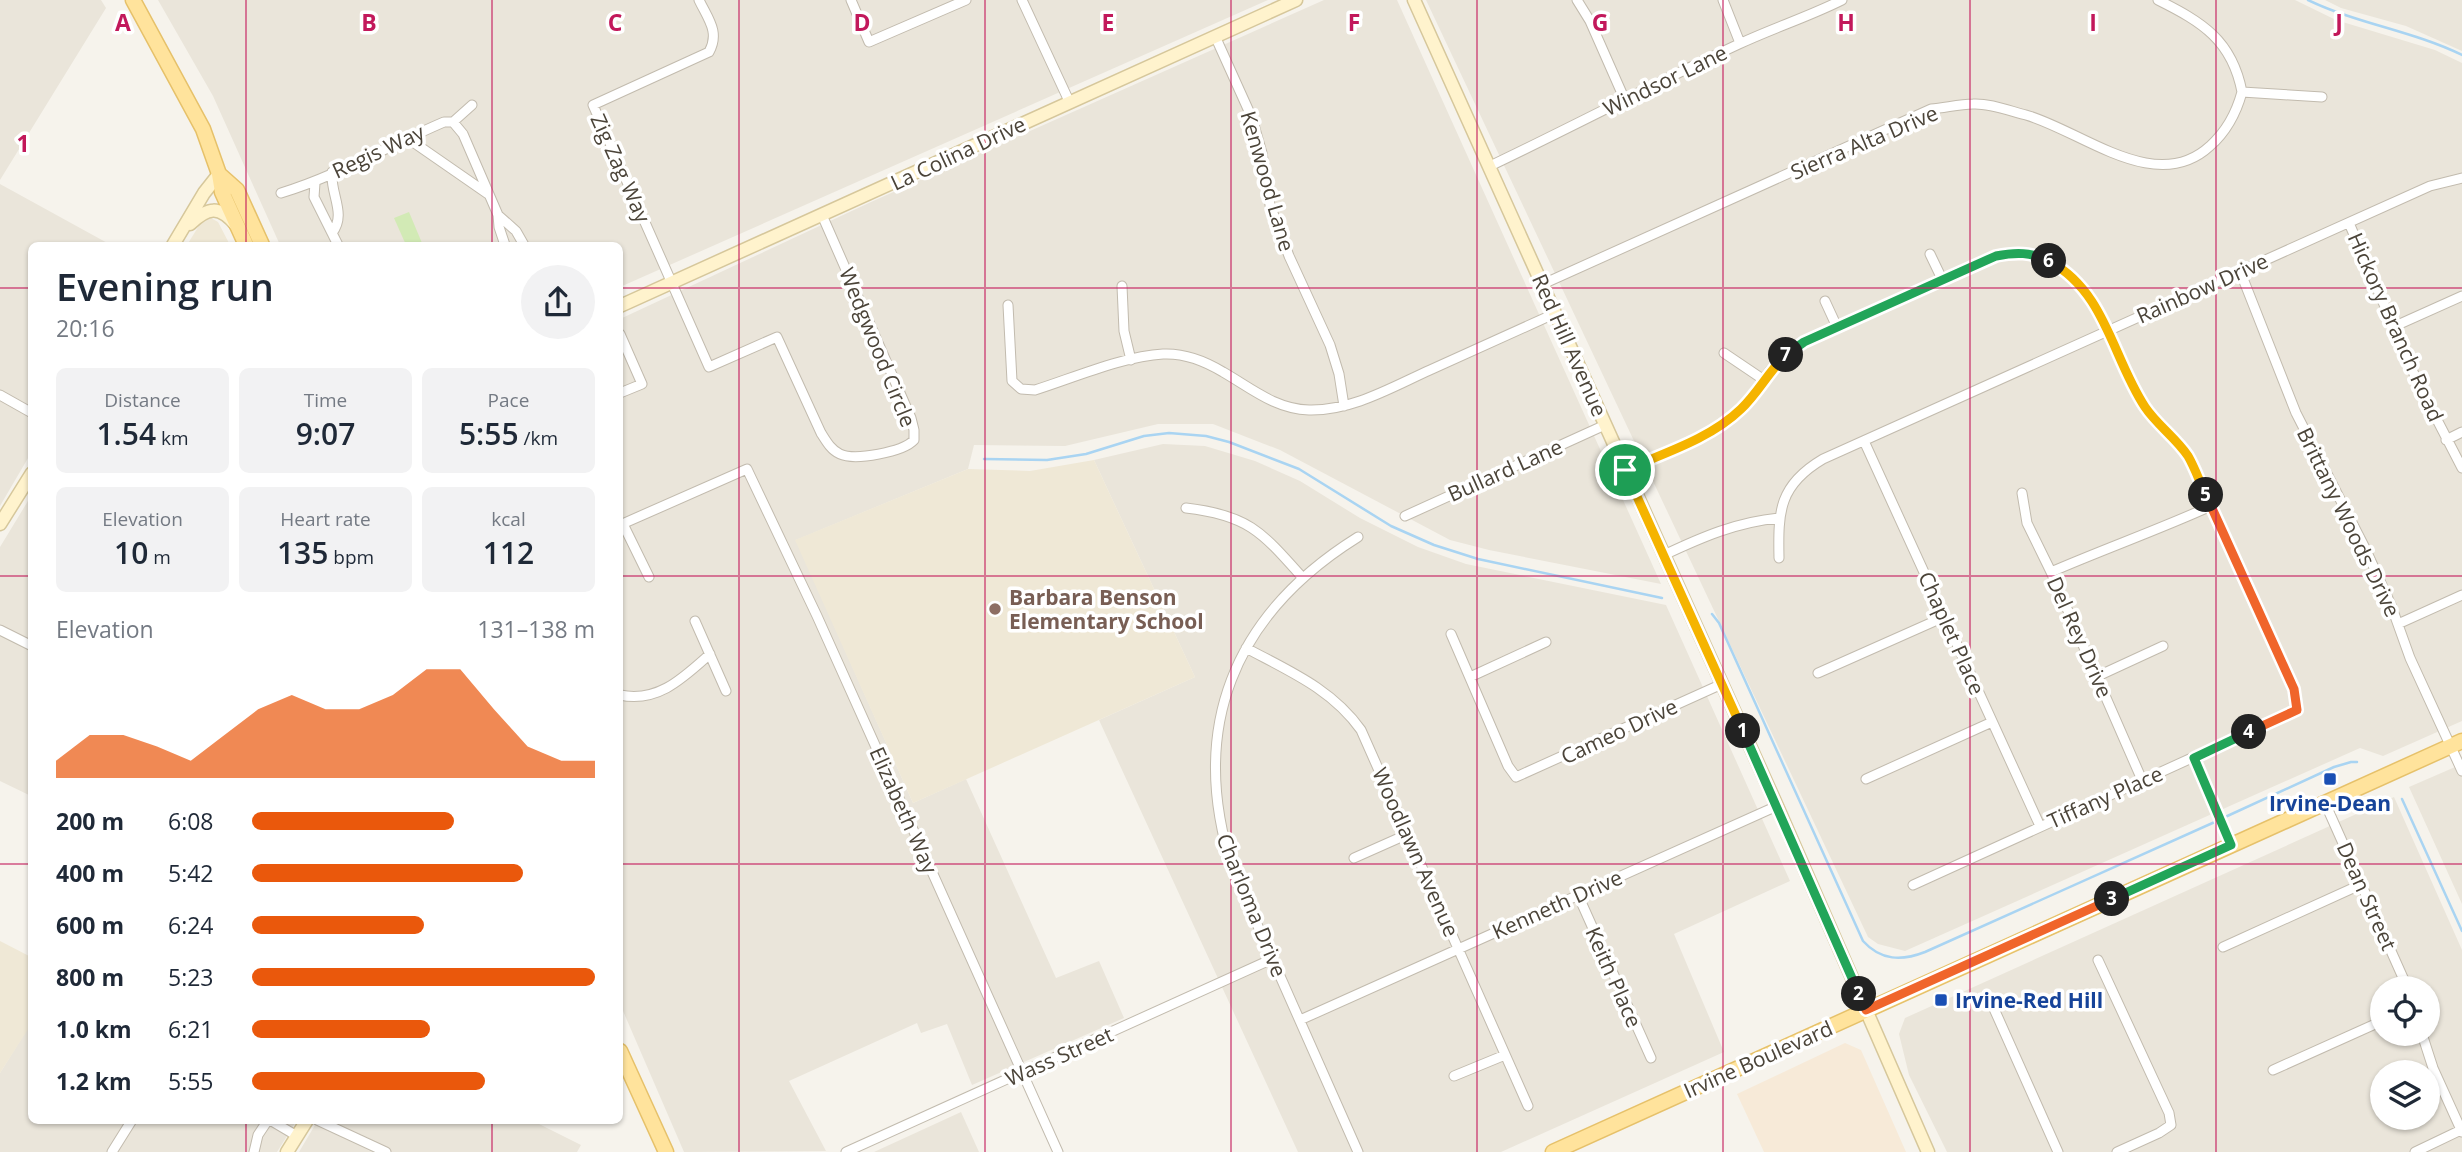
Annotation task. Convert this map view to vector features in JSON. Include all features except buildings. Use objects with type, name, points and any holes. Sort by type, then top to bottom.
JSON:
[{"type":"main road","points":[[133,0],[203,129],[219,174],[222,192],[245,242]]},
{"type":"main road","name":"La Colina Drive","points":[[623,305],[1296,0]]},
{"type":"main road","name":"Red Hill Avenue","points":[[1414,0],[1777,806],[1928,1152]]},
{"type":"main road","points":[[176,239],[219,174]]},
{"type":"main road","points":[[219,174],[237,190],[261,242]]},
{"type":"main road","points":[[176,239],[200,215],[212,210],[221,212],[237,226]]},
{"type":"main road","points":[[0,524],[28,479]]},
{"type":"main road","name":"Irvine Boulevard","points":[[1553,1152],[2456,743]]},
{"type":"main road","points":[[623,1058],[666,1152]]},
{"type":"main road","points":[[287,1152],[304,1124]]},
{"type":"street","name":"Zig Zag Way","points":[[672,282],[593,105],[709,52],[715,34],[699,0]]},
{"type":"street","points":[[850,0],[869,42],[965,0]]},
{"type":"street","points":[[1022,0],[1069,101]]},
{"type":"street","points":[[1577,0],[1590,21],[1623,98]]},
{"type":"street","points":[[1723,0],[1740,43]]},
{"type":"street","name":"Windsor Lane","points":[[1490,166],[1579,123],[1623,98],[1740,43],[1807,18],[1842,0]]},
{"type":"street","points":[[2158,0],[2190,17],[2218,37],[2237,71],[2242,92],[2322,97]]},
{"type":"street","name":"Kenwood Lane","points":[[1215,36],[1252,118],[1262,153],[1270,205],[1289,256],[1329,345],[1339,374],[1345,405]]},
{"type":"street","name":"Sierra Alta Drive","points":[[1543,285],[1931,109],[1976,104],[2028,116],[2121,155],[2162,166],[2182,164],[2202,154],[2222,135],[2238,109],[2242,92]]},
{"type":"street","name":"Regis Way","points":[[281,193],[315,183],[332,172],[444,122],[453,122],[472,105]]},
{"type":"street","points":[[453,122],[463,134],[498,215],[504,242]]},
{"type":"street","points":[[404,140],[413,142],[489,195]]},
{"type":"street","points":[[332,172],[332,188],[340,214],[338,226],[332,233]]},
{"type":"street","name":"Rainbow Drive","points":[[1779,558],[1779,518],[1782,505],[1789,490],[1810,466],[2431,186],[2462,178]]},
{"type":"street","points":[[315,183],[314,197],[336,242]]},
{"type":"street","points":[[498,215],[516,231],[522,242]]},
{"type":"street","name":"Wedgwood Circle","points":[[672,282],[709,367],[777,337],[821,433],[831,447],[841,455],[859,456],[908,447],[914,440],[911,418],[822,215]]},
{"type":"street","name":"Hickory Branch Road","points":[[2350,223],[2393,327],[2462,468]]},
{"type":"street","points":[[1625,470],[1724,424],[1743,407],[1788,353],[1804,342],[1996,256],[2014,252],[2044,259],[2062,268],[2079,283],[2096,305],[2145,407],[2189,457],[2211,506],[2051,572]]},
{"type":"street","points":[[1930,254],[1942,279]]},
{"type":"street","name":"Brittany Woods Drive","points":[[2240,271],[2296,413],[2365,548],[2410,658],[2456,743],[2462,771]]},
{"type":"street","points":[[1122,286],[1124,331],[1131,360]]},
{"type":"street","points":[[2393,327],[2462,296]]},
{"type":"street","points":[[1825,301],[1837,327]]},
{"type":"street","points":[[1008,304],[1012,381],[1021,389],[1035,390],[1131,360],[1165,354],[1186,356],[1209,364],[1261,397],[1307,410],[1363,400],[1556,313]]},
{"type":"street","points":[[623,341],[642,384],[623,392]]},
{"type":"street","points":[[1724,353],[1764,380]]},
{"type":"street","points":[[0,395],[28,411]]},
{"type":"street","name":"Bullard Lane","points":[[1405,516],[1605,425]]},
{"type":"street","points":[[2446,440],[2462,432]]},
{"type":"street","name":"Chaplet Place","points":[[1864,440],[2040,826]]},
{"type":"street","name":"Elizabeth Way","points":[[623,523],[747,469],[817,615],[1058,1152]]},
{"type":"street","name":"Del Rey Drive","points":[[2022,493],[2026,523],[2098,676],[2142,780]]},
{"type":"street","name":"Tiffany Place","points":[[1913,885],[2297,710],[2294,689],[2211,506]]},
{"type":"street","points":[[1186,508],[1215,511],[1245,522],[1266,537],[1302,577]]},
{"type":"street","points":[[1664,555],[1722,529],[1779,518]]},
{"type":"street","points":[[623,528],[649,577]]},
{"type":"street","points":[[1246,648],[1269,612],[1302,577],[1358,537]]},
{"type":"street","points":[[2398,624],[2462,595]]},
{"type":"street","points":[[1818,673],[1944,617]]},
{"type":"street","points":[[695,621],[726,691]]},
{"type":"street","points":[[0,630],[28,644]]},
{"type":"street","points":[[1451,635],[1470,677],[1546,642]]},
{"type":"street","points":[[2098,676],[2163,646]]},
{"type":"street","name":"Woodlawn Avenue","points":[[1246,648],[1307,680],[1331,696],[1351,716],[1369,745],[1528,1106]]},
{"type":"street","name":"Charloma Drive","points":[[1246,648],[1227,692],[1217,735],[1215,783],[1222,836],[1233,870],[1358,1152]]},
{"type":"street","points":[[623,695],[639,698],[664,689],[682,679],[710,654]]},
{"type":"street","name":"Cameo Drive","points":[[1470,677],[1508,766],[1516,777],[1722,684]]},
{"type":"street","points":[[1866,779],[1992,722]]},
{"type":"street","points":[[2194,758],[2231,845]]},
{"type":"street","name":"Dean Street","points":[[2325,803],[2402,976]]},
{"type":"street","name":"Kenneth Drive","points":[[1300,1020],[1777,806]]},
{"type":"street","points":[[1354,858],[1408,834]]},
{"type":"street","points":[[2223,947],[2362,884]]},
{"type":"street","name":"Keith Place","points":[[1578,895],[1651,1058]]},
{"type":"street","name":"Wass Street","points":[[846,1152],[1272,959]]},
{"type":"street","points":[[2098,960],[2169,1113],[2171,1125],[2117,1152]]},
{"type":"street","points":[[1991,1002],[2058,1152]]},
{"type":"street","points":[[2273,1070],[2370,1026]]},
{"type":"street","points":[[2415,1152],[2462,1131],[2426,1046]]},
{"type":"street","points":[[1454,1076],[1505,1055]]},
{"type":"street","points":[[112,1152],[130,1124]]},
{"type":"street","points":[[254,1152],[258,1135],[266,1124]]},
{"type":"street","points":[[276,1124],[297,1136]]},
{"type":"street","points":[[326,1124],[386,1152]]},
{"type":"shaded area","points":[[0,0],[101,0],[106,8],[0,180]]},
{"type":"shaded area","points":[[158,0],[1268,0],[623,286],[623,242],[279,242],[213,96]]},
{"type":"shaded area","points":[[1324,0],[1397,0],[1661,584],[1450,540],[1280,450],[1213,424],[1158,424],[1065,446],[974,445],[968,469],[796,540],[913,803],[966,779],[1056,978],[1099,961],[1124,1018],[972,1085],[947,1024],[921,1033],[917,1023],[789,1081],[826,1151],[684,1152],[623,1011],[623,318],[871,202]]},
{"type":"shaded area","points":[[1426,0],[2295,0],[2336,20],[2435,50],[2462,63],[2462,721],[2383,756],[2360,748],[1905,951],[1878,944],[1868,937]]},
{"type":"shaded area","points":[[2325,0],[2462,0],[2462,51],[2406,26],[2341,8]]},
{"type":"shaded area","points":[[0,184],[106,242],[28,242],[28,458],[0,506]]},
{"type":"shaded area","points":[[211,218],[218,222],[228,242],[189,242],[200,224]]},
{"type":"shaded area","points":[[1163,444],[1205,446],[1255,461],[1300,481],[1360,518],[1418,547],[1466,564],[1666,605],[1790,881],[1674,934],[1724,1052],[1501,1152],[1298,1152],[1099,720],[1195,677],[1094,460]]},
{"type":"shaded area","name":"Barbara Benson Elementary School","points":[[1094,460],[1195,677],[913,803],[795,540],[968,469],[1030,471]]},
{"type":"shaded area","points":[[28,501],[28,795],[0,781],[0,547]]},
{"type":"shaded area","points":[[2462,764],[2462,904],[2409,787]]},
{"type":"shaded area","points":[[2394,797],[2462,950],[2462,1152],[1947,1152],[1909,1075],[1899,1034],[1905,1018]]},
{"type":"shaded area","points":[[0,941],[28,955],[28,1029],[0,1073]]},
{"type":"shaded area","points":[[28,1028],[28,1124],[294,1124],[277,1152],[0,1152],[0,1073]]},
{"type":"shaded area","points":[[1845,1043],[1861,1050],[1906,1152],[1764,1152],[1737,1094]]},
{"type":"shaded area","points":[[961,1112],[979,1152],[874,1152]]},
{"type":"shaded area","points":[[316,1124],[539,1124],[581,1145],[577,1152],[299,1152]]},
{"type":"green space","points":[[409,212],[422,242],[405,242],[394,218]]},
{"type":"waterway","points":[[2308,0],[2462,55]]},
{"type":"waterway","points":[[984,459],[1047,460],[1086,454],[1144,436],[1169,433],[1206,436],[1299,469],[1391,526],[1434,545],[1478,559],[1662,598]]},
{"type":"waterway","points":[[1712,614],[1719,623],[1863,941],[1884,956],[1900,958],[1925,952],[2217,821]]},
{"type":"waterway","points":[[2223,818],[2334,767],[2357,762]]},
{"type":"waterway","points":[[2402,799],[2462,931]]},
{"type":"place","name":"Barbara Benson Elementary School","points":[[995,609]]},
{"type":"place","name":"Irvine-Dean","points":[[2330,779]]},
{"type":"place","name":"Irvine-Red Hill","points":[[1941,1000]]},
{"type":"route","points":[[2014,252],[2044,259],[2062,268],[2088,293],[2145,407],[2189,457],[2294,689],[2297,710],[2194,758],[2231,845],[1866,1010],[1625,470],[1724,424],[1743,407],[1774,366],[1804,342],[1996,256],[2014,252]]}]
